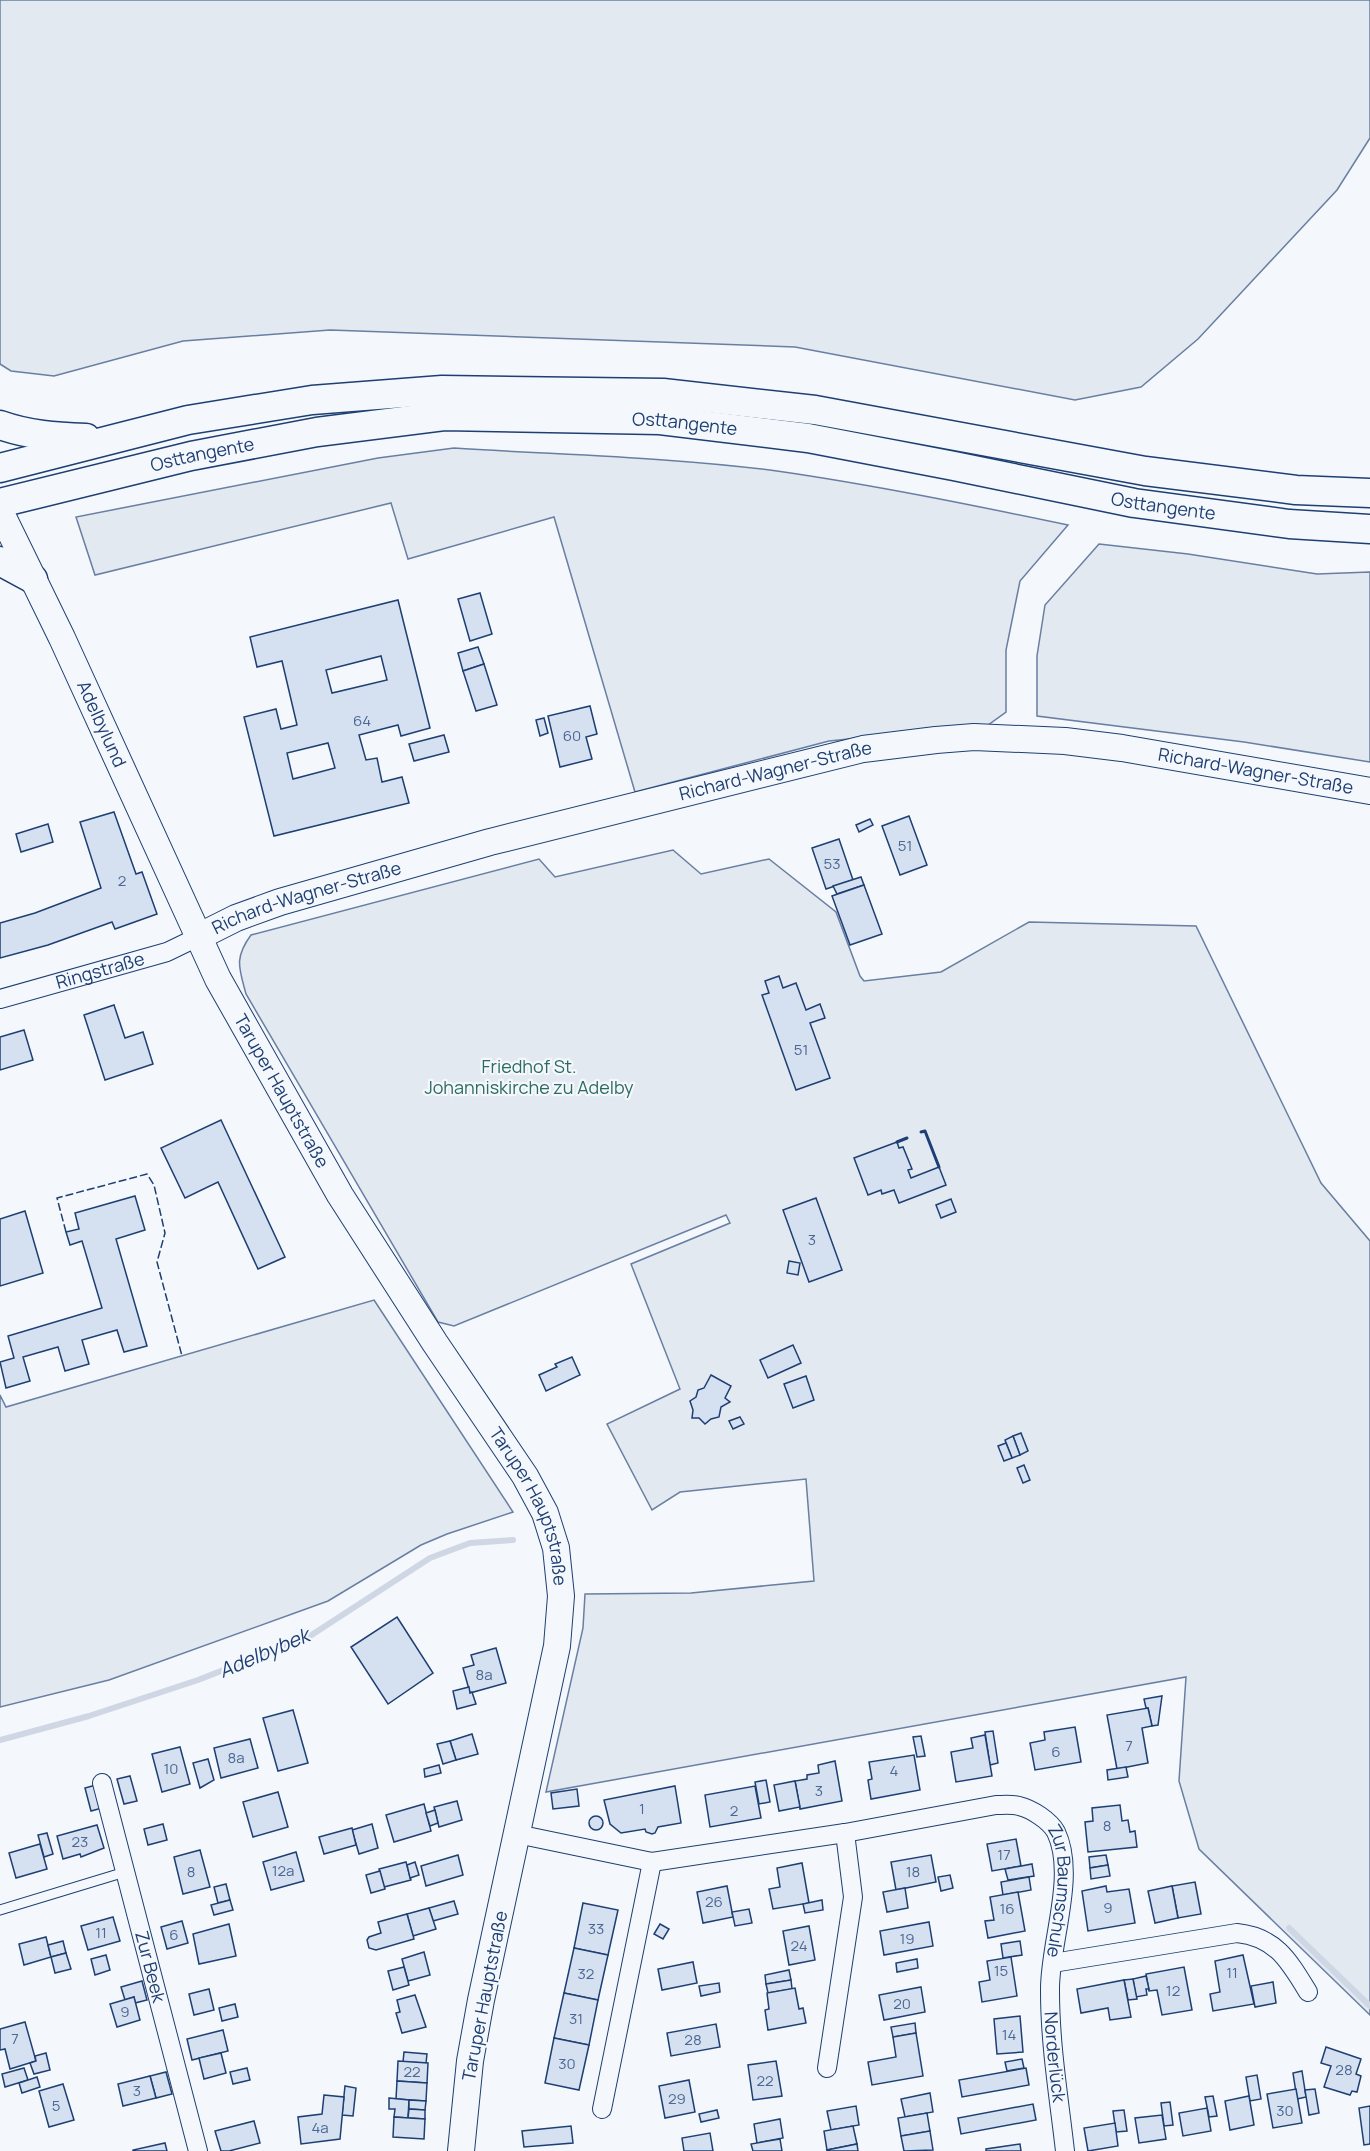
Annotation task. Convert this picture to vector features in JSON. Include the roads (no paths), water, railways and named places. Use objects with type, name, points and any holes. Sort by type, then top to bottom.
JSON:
[{"type":"main road","name":"Osttangente","points":[[0,468],[188,420],[324,399],[442,390],[663,393],[815,410],[1145,471],[1296,490],[1370,493]]},
{"type":"main road","name":"Osttangente","points":[[0,503],[191,456],[317,432],[444,416],[638,419],[808,438],[1134,504],[1289,524],[1370,529]]},
{"type":"main road","points":[[0,425],[18,431],[54,436],[115,438]]},
{"type":"main road","points":[[0,561],[33,579]]},
{"type":"street","name":"Adelbylund","points":[[0,511],[62,638],[198,937]]},
{"type":"street","name":"Richard-Wagner-Straße","points":[[198,937],[236,918],[277,903],[490,842],[863,749],[974,737],[1065,741],[1122,748],[1370,791]]},
{"type":"street","name":"Ringstraße","points":[[0,999],[167,952],[198,937]]},
{"type":"street","name":"Taruper Hauptstraße","points":[[198,937],[218,979],[340,1195],[525,1476],[545,1513],[556,1548],[561,1596],[557,1646],[470,2061],[461,2151]]},
{"type":"street","name":"Zur Beek","points":[[102,1783],[198,2151]]},
{"type":"street","name":"Zur Baumschule","points":[[517,1834],[652,1862],[845,1833],[996,1805],[1020,1806],[1040,1816],[1055,1830],[1062,1850],[1063,1885],[1053,1963],[1237,1933],[1254,1935],[1272,1945],[1290,1963],[1308,1992]]},
{"type":"street","points":[[827,2068],[854,1897],[845,1833]]},
{"type":"street","points":[[602,2109],[652,1862]]},
{"type":"street","name":"Norderlück","points":[[1053,1963],[1050,1988],[1051,2037],[1065,2151]]},
{"type":"lane","points":[[0,1910],[125,1872]]},
{"type":"waterway","name":"Adelbybek","points":[[0,1740],[89,1716],[198,1680],[310,1636],[430,1558],[470,1543],[513,1540]]},
{"type":"waterway","points":[[1289,1928],[1370,2006]]},
{"type":"park label","name":"Friedhof St. Johanniskirche zu Adelby","points":[[529,1077]]}]
